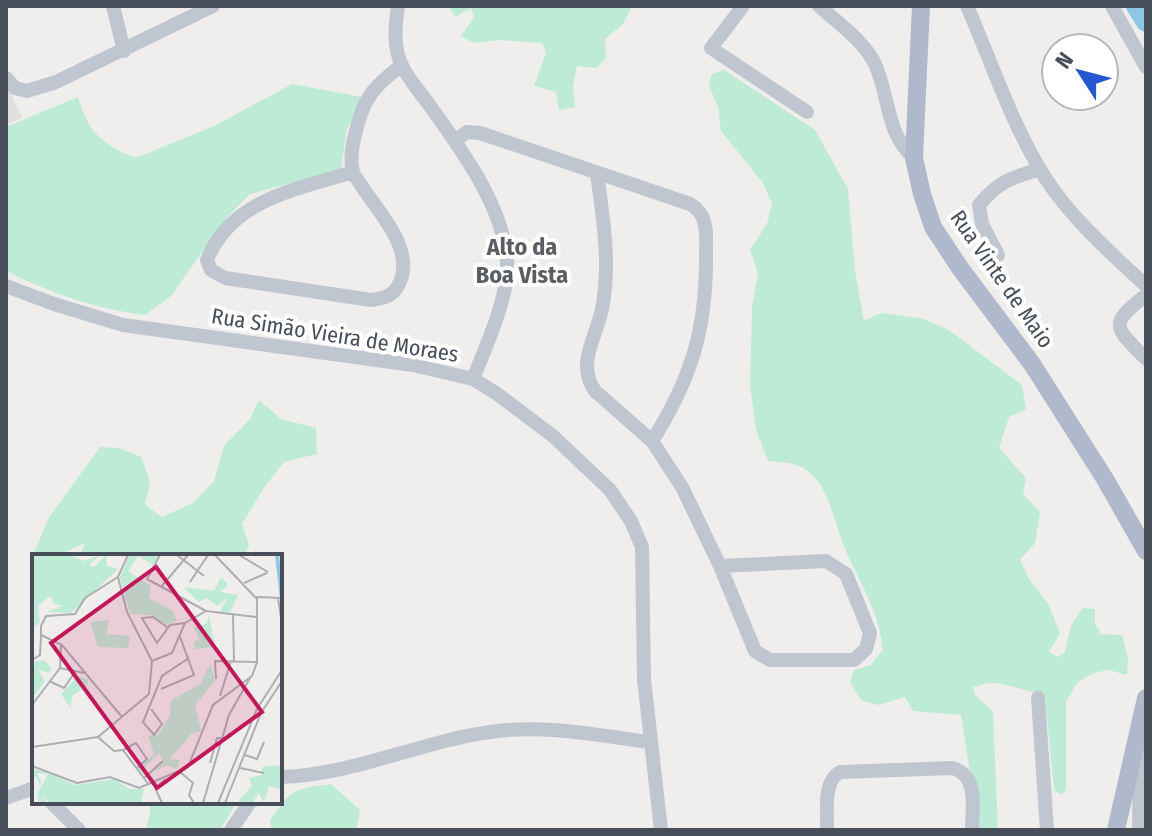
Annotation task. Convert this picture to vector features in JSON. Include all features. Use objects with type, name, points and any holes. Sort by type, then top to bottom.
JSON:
[{"type":"main road","name":"Rua Vinte de Maio","points":[[921,6],[914,158],[933,227],[1032,364],[1105,479],[1146,551]]},
{"type":"main road","points":[[1116,830],[1146,698]]},
{"type":"street","points":[[113,6],[124,51]]},
{"type":"street","points":[[7,81],[27,91],[56,82],[213,6]]},
{"type":"street","points":[[398,6],[395,38],[402,65],[455,141],[494,208],[506,246],[507,276],[492,330],[473,379]]},
{"type":"street","points":[[743,6],[711,48],[807,112]]},
{"type":"street","points":[[819,6],[850,33],[872,59],[896,137],[914,158]]},
{"type":"street","points":[[967,6],[1040,169],[1075,215],[1146,286]]},
{"type":"street","points":[[1112,6],[1146,67]]},
{"type":"street","points":[[353,172],[267,198],[249,208],[229,225],[211,252],[207,260],[211,270],[225,278],[371,300],[388,298],[399,287],[405,266],[400,245],[353,172],[352,147],[359,114],[367,97],[378,83],[402,65]]},
{"type":"street","points":[[455,141],[474,131],[690,204],[702,214],[705,221],[707,294],[699,344],[680,390],[652,441]]},
{"type":"street","points":[[998,255],[982,224],[979,205],[1001,182],[1040,169]]},
{"type":"street","points":[[597,173],[608,271],[602,311],[586,363],[586,377],[595,391],[652,441],[682,487],[720,566],[755,651],[770,660],[854,660],[866,649],[870,633],[846,574],[837,566],[826,561],[720,566]]},
{"type":"street","name":"Rua Simão Vieira de Moraes","points":[[6,286],[123,325],[413,365],[473,379],[553,436],[610,490],[631,521],[642,547],[644,679],[661,830]]},
{"type":"street","points":[[1146,295],[1123,313],[1119,321],[1119,329],[1125,338],[1146,359]]},
{"type":"street","points":[[1038,698],[1047,830]]},
{"type":"street","points":[[1139,830],[1141,720]]},
{"type":"street","points":[[282,777],[348,768],[491,731],[553,730],[649,742]]},
{"type":"street","points":[[827,830],[829,784],[833,776],[840,772],[953,768],[965,772],[971,780],[972,830]]},
{"type":"street","points":[[6,798],[32,789]]},
{"type":"street","points":[[53,804],[79,830]]},
{"type":"street","points":[[236,827],[249,804]]},
{"type":"shaded area","points":[[6,82],[22,118],[6,125]]},
{"type":"green space","points":[[449,6],[632,6],[623,24],[605,39],[606,57],[597,68],[577,66],[573,87],[575,107],[559,110],[556,92],[534,86],[546,53],[542,43],[499,40],[474,43],[461,36],[474,17],[471,8],[455,17]]},
{"type":"green space","points":[[724,70],[815,130],[848,189],[855,271],[864,321],[881,313],[921,318],[949,330],[1022,385],[1026,409],[1009,417],[999,448],[1026,478],[1023,494],[1040,512],[1035,543],[1020,560],[1030,581],[1048,603],[1060,633],[1049,652],[1058,657],[1065,652],[1071,626],[1082,608],[1095,609],[1095,624],[1101,634],[1122,635],[1128,659],[1127,675],[1109,670],[1093,673],[1077,683],[1066,702],[1066,790],[1061,795],[1054,790],[1045,697],[997,683],[973,687],[976,696],[993,711],[998,830],[979,830],[961,715],[913,711],[905,697],[878,705],[861,700],[850,682],[854,670],[871,665],[883,649],[873,610],[846,551],[824,491],[809,472],[799,466],[768,461],[756,430],[750,385],[752,306],[758,273],[750,250],[767,224],[772,204],[763,183],[721,131],[718,107],[709,86],[712,74]]},
{"type":"green space","points":[[292,84],[362,97],[347,129],[341,169],[250,194],[227,217],[171,296],[145,315],[74,299],[6,271],[6,127],[78,97],[87,120],[98,136],[136,158],[214,126]]},
{"type":"green space","points":[[259,400],[281,419],[316,428],[317,454],[284,462],[264,488],[242,524],[249,545],[245,554],[81,554],[85,543],[61,554],[34,552],[50,516],[100,447],[119,448],[141,457],[150,482],[145,505],[162,517],[193,503],[214,481],[224,446],[250,419]]},
{"type":"green space","points":[[331,784],[360,810],[356,830],[272,830],[270,820],[289,796],[301,789]]},
{"type":"green space","points":[[150,804],[236,804],[220,830],[146,830]]},
{"type":"waterway","points":[[1136,6],[1146,22]]},
{"type":"district","name":"Alto da Boa Vista","points":[[522,261]]}]
